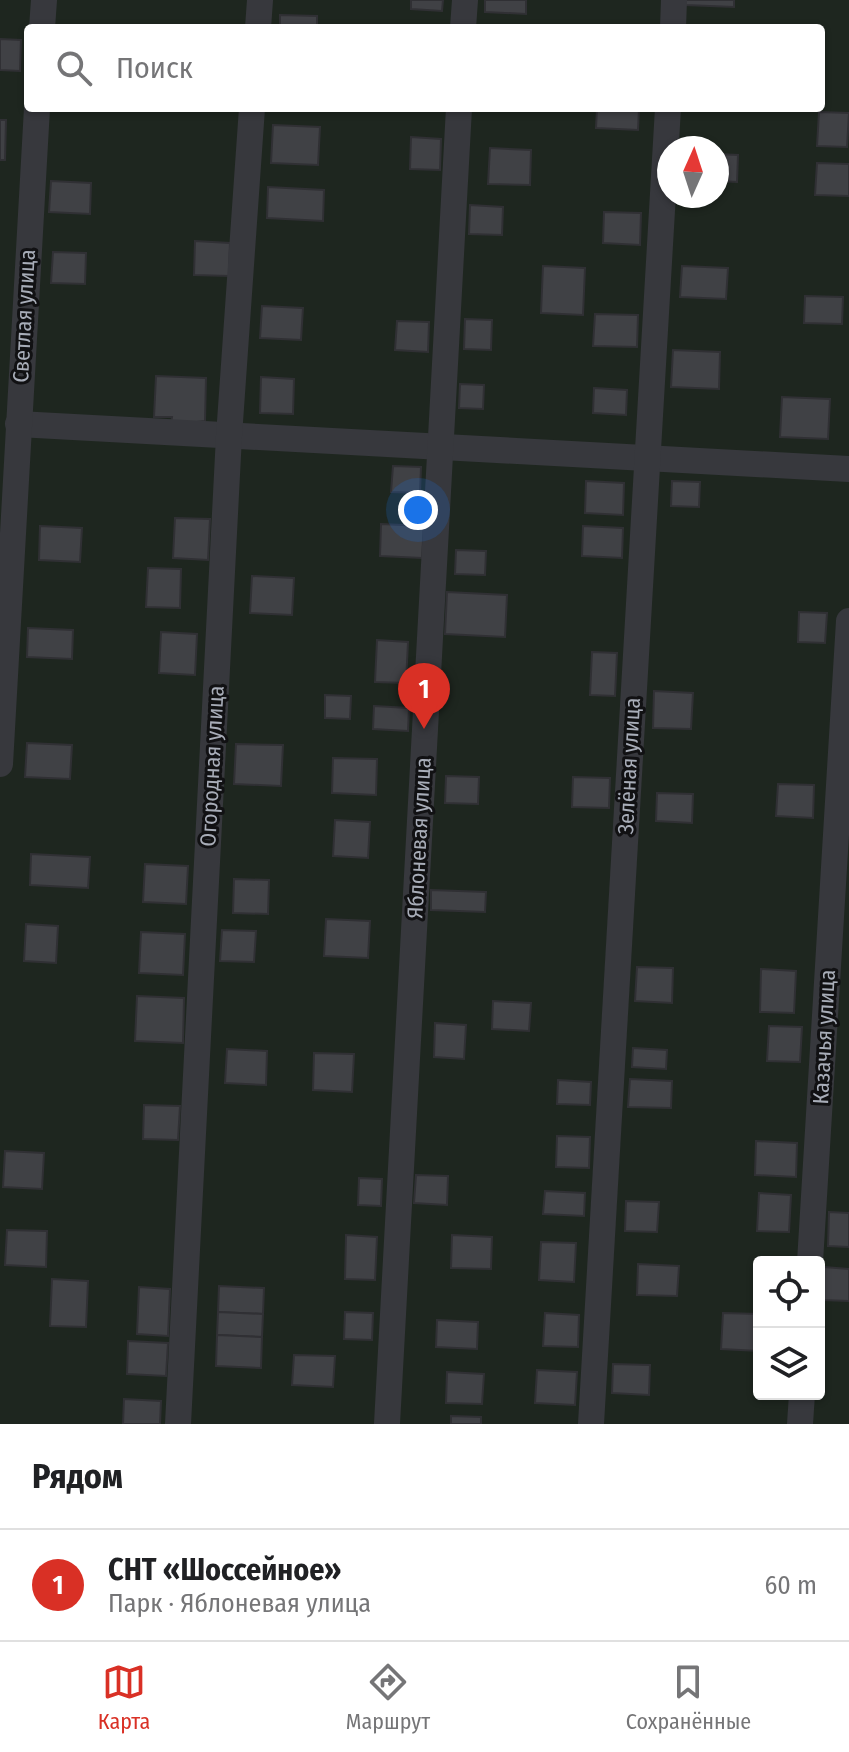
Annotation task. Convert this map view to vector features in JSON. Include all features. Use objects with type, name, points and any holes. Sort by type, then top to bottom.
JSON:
[{"type":"street","points":[[42,24],[44,0]]},
{"type":"street","points":[[258,24],[260,0]]},
{"type":"street","points":[[463,24],[465,0]]},
{"type":"street","points":[[673,24],[674,0]]},
{"type":"street","name":"Светлая улица","points":[[0,764],[37,112]]},
{"type":"street","name":"Огородная улица","points":[[178,1424],[229,436],[252,112]]},
{"type":"street","name":"Яблоневая улица","points":[[387,1424],[459,112]]},
{"type":"street","name":"Зелёная улица","points":[[591,1424],[668,112]]},
{"type":"street","points":[[18,424],[849,469]]},
{"type":"street","name":"Казачья улица","points":[[810,1256],[849,621]]},
{"type":"street","points":[[800,1424],[802,1400]]},
{"type":"shaded area","points":[[0,0],[849,0],[849,1424],[0,1424]]},
{"type":"building","points":[[411,0],[443,0],[442,11],[411,9]]},
{"type":"building","points":[[485,0],[526,0],[526,14],[485,12]]},
{"type":"building","points":[[685,0],[734,0],[734,7],[685,5]]},
{"type":"building","points":[[280,15],[317,16],[317,24],[280,24]]},
{"type":"building","points":[[0,39],[21,40],[20,71],[0,70]]},
{"type":"building","points":[[597,112],[639,112],[638,130],[596,128]]},
{"type":"building","points":[[819,112],[849,113],[847,147],[817,146]]},
{"type":"building","points":[[0,120],[6,120],[5,160],[0,160]]},
{"type":"building","points":[[273,125],[320,127],[318,165],[271,163]]},
{"type":"building","points":[[411,137],[441,139],[440,170],[410,169]]},
{"type":"building","points":[[490,148],[531,150],[530,185],[488,184]]},
{"type":"building","points":[[729,155],[738,155],[737,182],[729,182]]},
{"type":"building","points":[[817,163],[849,164],[849,196],[815,195]]},
{"type":"building","points":[[51,181],[91,183],[90,214],[49,212]]},
{"type":"building","points":[[268,187],[324,190],[323,221],[267,218]]},
{"type":"building","points":[[470,205],[503,207],[502,235],[469,234]]},
{"type":"building","points":[[604,212],[641,213],[640,245],[603,243]]},
{"type":"building","points":[[195,241],[230,243],[229,276],[194,275]]},
{"type":"building","points":[[53,252],[86,253],[85,284],[51,283]]},
{"type":"building","points":[[543,266],[585,268],[583,315],[541,313]]},
{"type":"building","points":[[682,266],[728,268],[726,299],[680,297]]},
{"type":"building","points":[[805,296],[843,297],[842,324],[804,323]]},
{"type":"building","points":[[262,306],[303,308],[301,340],[260,338]]},
{"type":"building","points":[[595,314],[638,315],[637,347],[593,346]]},
{"type":"building","points":[[465,319],[492,320],[491,350],[464,349]]},
{"type":"building","points":[[397,321],[429,322],[428,352],[395,350]]},
{"type":"building","points":[[673,350],[720,352],[719,389],[671,387]]},
{"type":"building","points":[[156,376],[206,378],[205,421],[171,425],[172,417],[154,417]]},
{"type":"building","points":[[261,377],[294,379],[293,414],[260,413]]},
{"type":"building","points":[[460,384],[484,385],[483,409],[459,408]]},
{"type":"building","points":[[594,388],[627,390],[626,415],[593,413]]},
{"type":"building","points":[[782,397],[830,399],[828,439],[780,437]]},
{"type":"building","points":[[393,466],[421,467],[420,493],[391,492]]},
{"type":"building","points":[[586,481],[624,483],[623,515],[585,513]]},
{"type":"building","points":[[672,481],[700,482],[699,507],[671,506]]},
{"type":"building","points":[[175,518],[210,519],[208,560],[173,558]]},
{"type":"building","points":[[381,524],[424,526],[422,558],[380,556]]},
{"type":"building","points":[[40,526],[82,528],[80,562],[39,560]]},
{"type":"building","points":[[583,526],[623,528],[622,558],[582,556]]},
{"type":"building","points":[[456,550],[486,551],[485,575],[455,574]]},
{"type":"building","points":[[148,568],[181,569],[180,608],[146,607]]},
{"type":"building","points":[[252,576],[294,578],[292,615],[250,613]]},
{"type":"building","points":[[447,592],[507,595],[505,637],[445,634]]},
{"type":"building","points":[[799,612],[827,613],[825,643],[798,642]]},
{"type":"building","points":[[28,628],[73,630],[72,659],[27,657]]},
{"type":"building","points":[[161,632],[197,634],[195,675],[159,673]]},
{"type":"building","points":[[377,640],[408,642],[406,683],[375,682]]},
{"type":"building","points":[[592,652],[617,653],[615,696],[590,695]]},
{"type":"building","points":[[654,691],[693,693],[691,729],[653,728]]},
{"type":"building","points":[[325,695],[351,696],[350,719],[325,718]]},
{"type":"building","points":[[374,706],[409,708],[408,731],[373,729]]},
{"type":"building","points":[[27,743],[72,745],[70,779],[25,777]]},
{"type":"building","points":[[236,744],[283,745],[281,786],[234,784]]},
{"type":"building","points":[[333,758],[377,759],[376,795],[332,793]]},
{"type":"building","points":[[446,776],[479,777],[478,804],[445,803]]},
{"type":"building","points":[[573,777],[610,778],[609,808],[572,807]]},
{"type":"building","points":[[778,784],[814,785],[813,818],[776,816]]},
{"type":"building","points":[[657,793],[693,794],[692,823],[656,821]]},
{"type":"building","points":[[335,820],[370,822],[368,858],[333,856]]},
{"type":"building","points":[[31,854],[90,857],[88,888],[30,885]]},
{"type":"building","points":[[145,864],[188,866],[186,904],[143,902]]},
{"type":"building","points":[[234,879],[269,880],[268,914],[233,913]]},
{"type":"building","points":[[431,890],[486,892],[485,912],[431,910]]},
{"type":"building","points":[[326,919],[370,921],[368,958],[324,956]]},
{"type":"building","points":[[26,924],[58,926],[56,963],[24,961]]},
{"type":"building","points":[[222,930],[256,931],[254,962],[220,961]]},
{"type":"building","points":[[141,932],[185,934],[183,975],[139,973]]},
{"type":"building","points":[[637,967],[673,968],[672,1003],[635,1001]]},
{"type":"building","points":[[761,969],[796,971],[794,1013],[760,1012]]},
{"type":"building","points":[[137,996],[184,998],[183,1043],[135,1041]]},
{"type":"building","points":[[493,1001],[531,1003],[529,1031],[492,1029]]},
{"type":"building","points":[[435,1023],[466,1025],[464,1059],[434,1057]]},
{"type":"building","points":[[769,1026],[802,1027],[800,1062],[767,1061]]},
{"type":"building","points":[[633,1048],[667,1050],[666,1069],[632,1067]]},
{"type":"building","points":[[227,1049],[267,1051],[266,1085],[225,1083]]},
{"type":"building","points":[[314,1053],[354,1054],[352,1092],[313,1090]]},
{"type":"building","points":[[630,1079],[672,1081],[671,1108],[628,1107]]},
{"type":"building","points":[[558,1080],[591,1082],[590,1105],[557,1104]]},
{"type":"building","points":[[144,1105],[180,1106],[178,1140],[143,1139]]},
{"type":"building","points":[[557,1136],[590,1137],[589,1168],[556,1167]]},
{"type":"building","points":[[756,1141],[797,1143],[796,1177],[755,1175]]},
{"type":"building","points":[[5,1151],[44,1153],[42,1189],[3,1187]]},
{"type":"building","points":[[416,1175],[448,1176],[447,1205],[414,1203]]},
{"type":"building","points":[[359,1178],[382,1179],[381,1206],[358,1205]]},
{"type":"building","points":[[545,1191],[585,1193],[584,1216],[543,1214]]},
{"type":"building","points":[[759,1193],[791,1195],[789,1232],[757,1231]]},
{"type":"building","points":[[626,1201],[659,1202],[657,1232],[625,1231]]},
{"type":"building","points":[[829,1212],[849,1213],[849,1247],[828,1246]]},
{"type":"building","points":[[7,1230],[47,1231],[46,1267],[5,1265]]},
{"type":"building","points":[[346,1235],[377,1237],[375,1280],[345,1279]]},
{"type":"building","points":[[452,1235],[492,1237],[491,1269],[451,1268]]},
{"type":"building","points":[[541,1242],[576,1243],[574,1282],[539,1280]]},
{"type":"building","points":[[638,1264],[679,1266],[677,1296],[637,1295]]},
{"type":"building","points":[[825,1267],[849,1269],[849,1301],[825,1300]]},
{"type":"building","points":[[52,1279],[88,1281],[86,1327],[50,1326]]},
{"type":"building","points":[[219,1286],[264,1288],[263,1314],[218,1312]]},
{"type":"building","points":[[139,1287],[170,1289],[168,1336],[137,1334]]},
{"type":"building","points":[[218,1312],[263,1314],[262,1337],[217,1335]]},
{"type":"building","points":[[345,1312],[373,1313],[372,1340],[344,1339]]},
{"type":"building","points":[[545,1313],[579,1315],[578,1347],[543,1346]]},
{"type":"building","points":[[723,1313],[753,1314],[753,1351],[721,1349]]},
{"type":"building","points":[[437,1320],[478,1322],[477,1349],[436,1347]]},
{"type":"building","points":[[217,1335],[262,1337],[261,1368],[216,1366]]},
{"type":"building","points":[[128,1341],[168,1343],[166,1376],[127,1374]]},
{"type":"building","points":[[294,1355],[335,1356],[333,1387],[292,1385]]},
{"type":"building","points":[[613,1364],[650,1365],[649,1395],[612,1393]]},
{"type":"building","points":[[537,1370],[577,1372],[575,1405],[535,1403]]},
{"type":"building","points":[[447,1372],[484,1374],[482,1404],[446,1403]]},
{"type":"building","points":[[124,1399],[161,1401],[160,1424],[123,1424]]},
{"type":"building","points":[[451,1416],[481,1417],[481,1424],[451,1424]]},
{"type":"place","name":"СНТ «Шоссейное»","points":[[424,729]]}]
